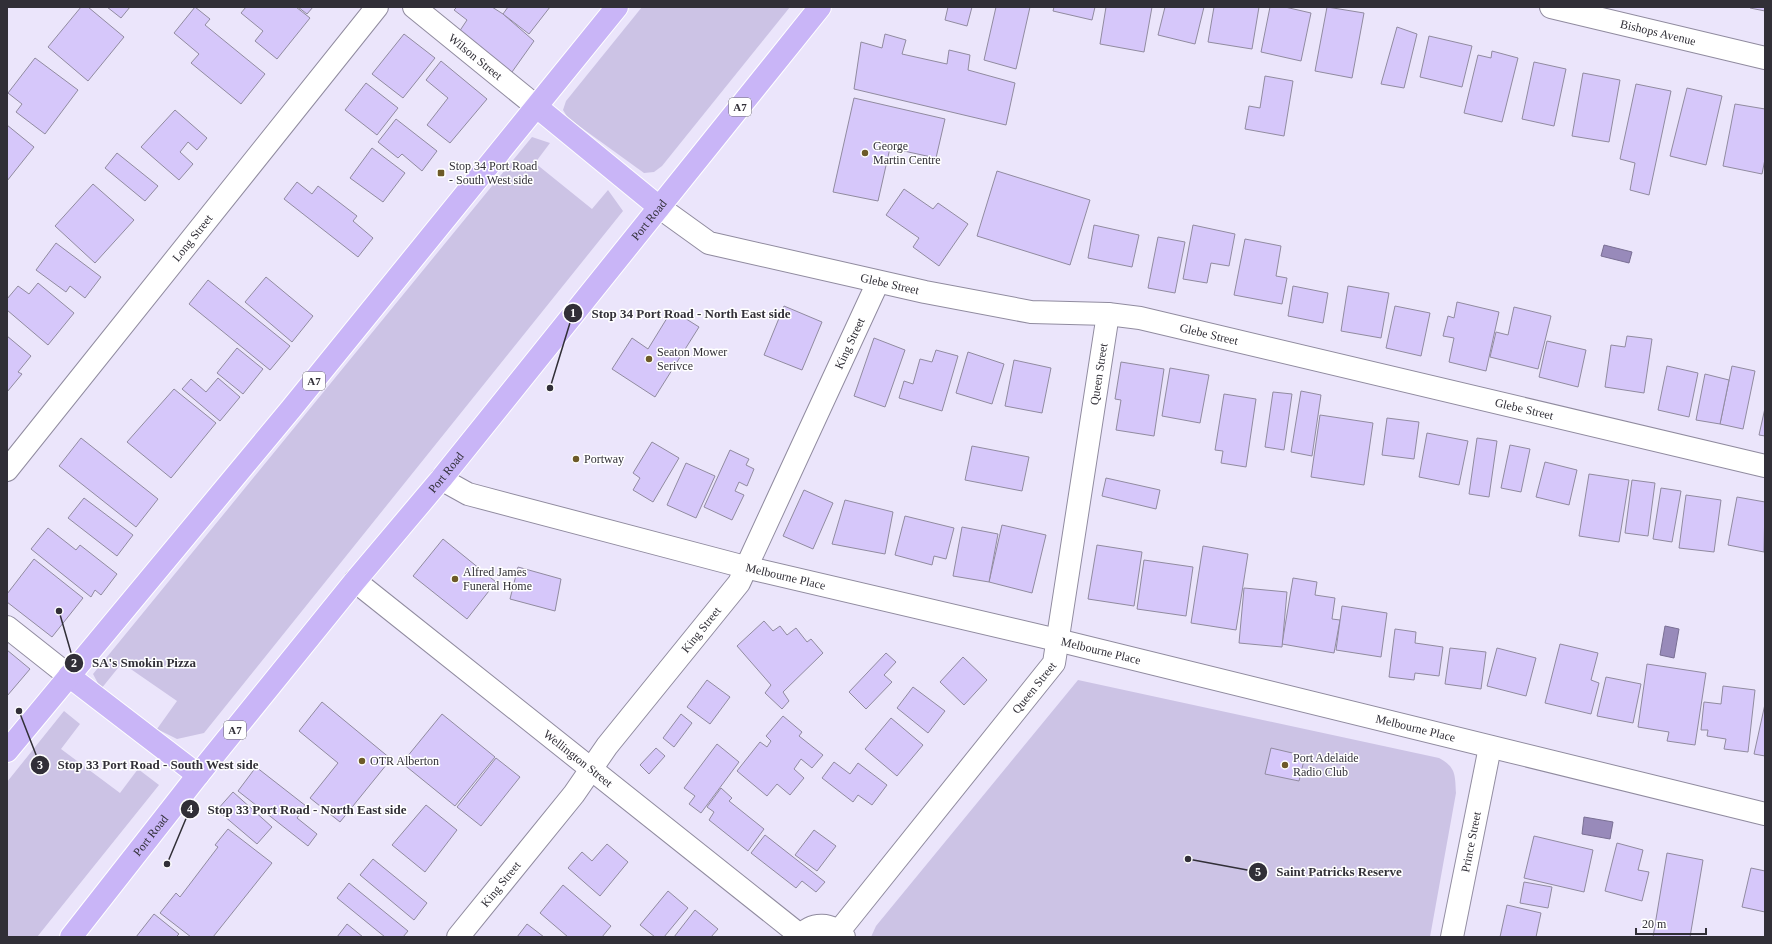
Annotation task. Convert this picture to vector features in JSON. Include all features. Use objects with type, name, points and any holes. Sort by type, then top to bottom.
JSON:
[{"type":"highway","name":"A7","points":[[7,751],[291,409],[618,7]]},
{"type":"highway","name":"Port Road","points":[[71,937],[198,775],[355,581],[441,479],[820,7]]},
{"type":"highway","points":[[537,107],[659,206]]},
{"type":"highway","points":[[69,676],[198,775]]},
{"type":"street","name":"Long Street","points":[[7,470],[377,7]]},
{"type":"street","name":"Wilson Street","points":[[414,7],[537,107]]},
{"type":"street","name":"Bishops Avenue","points":[[1551,7],[1765,58]]},
{"type":"street","name":"Glebe Street","points":[[659,206],[709,243],[878,282],[1031,312],[1108,314],[1140,318],[1765,466]]},
{"type":"street","name":"King Street","points":[[458,937],[574,794],[611,740],[738,583],[878,282]]},
{"type":"street","name":"Queen Street","points":[[842,934],[1054,663],[1108,314]]},
{"type":"street","name":"Melbourne Place","points":[[441,479],[468,494],[745,567],[1057,640],[1765,814]]},
{"type":"street","name":"Wellington Street","points":[[355,581],[800,936]]},
{"type":"street","points":[[7,627],[69,676]]},
{"type":"street","name":"Prince Street","points":[[1452,937],[1490,747]]},
{"type":"street","points":[[800,936],[814,926],[831,927],[842,934]]},
{"type":"shaded area","points":[[642,7],[790,7],[662,166],[654,172],[644,173],[568,118],[563,110],[566,101]]},
{"type":"shaded area","points":[[532,137],[550,143],[535,163],[592,209],[608,190],[623,211],[204,733],[177,739],[157,729],[177,701],[122,663],[101,689],[93,674]]},
{"type":"shaded area","points":[[1604,245],[1632,252],[1629,263],[1601,256]]},
{"type":"shaded area","points":[[1665,626],[1679,629],[1674,658],[1660,655]]},
{"type":"shaded area","points":[[1078,680],[1439,758],[1445,761],[1454,772],[1456,793],[1430,937],[871,937],[876,926]]},
{"type":"shaded area","points":[[64,711],[80,724],[61,749],[120,793],[138,769],[159,785],[37,937],[7,937],[7,782]]},
{"type":"shaded area","points":[[1584,817],[1613,822],[1610,839],[1582,834]]},
{"type":"building","points":[[81,7],[88,7],[124,37],[88,81],[48,47]]},
{"type":"building","points":[[107,7],[130,7],[121,18]]},
{"type":"building","points":[[195,7],[210,19],[205,25],[265,74],[241,104],[191,63],[199,54],[174,33]]},
{"type":"building","points":[[246,7],[296,7],[310,18],[277,59],[255,41],[263,31],[241,13]]},
{"type":"building","points":[[298,7],[313,7],[307,14]]},
{"type":"building","points":[[457,7],[492,7],[503,14],[534,41],[512,72],[459,32],[467,20],[454,10]]},
{"type":"building","points":[[508,7],[550,7],[529,34],[503,14]]},
{"type":"building","points":[[948,7],[972,7],[967,26],[945,20]]},
{"type":"building","points":[[996,7],[1030,7],[1016,69],[984,60]]},
{"type":"building","points":[[1054,7],[1095,7],[1092,20],[1053,11]]},
{"type":"building","points":[[1106,7],[1152,7],[1144,52],[1100,44]]},
{"type":"building","points":[[1165,7],[1204,7],[1195,44],[1158,35]]},
{"type":"building","points":[[1214,7],[1259,7],[1252,49],[1208,42]]},
{"type":"building","points":[[1270,7],[1285,7],[1311,13],[1301,61],[1261,52]]},
{"type":"building","points":[[1327,7],[1364,13],[1352,78],[1315,71]]},
{"type":"building","points":[[1765,7],[1765,11],[1750,8]]},
{"type":"building","points":[[1397,27],[1417,34],[1404,88],[1381,84]]},
{"type":"building","points":[[404,34],[435,58],[403,98],[372,74]]},
{"type":"building","points":[[885,34],[906,40],[902,54],[947,64],[949,50],[970,55],[968,70],[1015,83],[1006,125],[854,89],[861,42],[882,48]]},
{"type":"building","points":[[1429,36],[1472,46],[1462,87],[1420,77]]},
{"type":"building","points":[[1492,51],[1518,58],[1502,122],[1464,113],[1478,55],[1491,58]]},
{"type":"building","points":[[35,58],[78,90],[45,134],[16,112],[22,104],[8,93]]},
{"type":"building","points":[[441,61],[487,99],[450,143],[427,125],[448,98],[426,80]]},
{"type":"building","points":[[1534,62],[1566,69],[1554,126],[1522,119]]},
{"type":"building","points":[[1583,73],[1620,80],[1609,142],[1572,136]]},
{"type":"building","points":[[1265,76],[1293,81],[1284,136],[1245,129],[1249,106],[1260,108]]},
{"type":"building","points":[[366,83],[398,108],[377,135],[345,110]]},
{"type":"building","points":[[1636,84],[1671,91],[1649,195],[1630,190],[1635,163],[1620,159]]},
{"type":"building","points":[[1687,88],[1722,96],[1706,165],[1670,156]]},
{"type":"building","name":"George Martin Centre","points":[[854,98],[945,119],[936,158],[890,148],[878,201],[833,192]]},
{"type":"building","points":[[1735,104],[1765,109],[1765,159],[1762,174],[1723,166]]},
{"type":"building","points":[[175,110],[207,138],[197,150],[188,142],[180,152],[193,164],[179,180],[141,147]]},
{"type":"building","points":[[396,119],[437,151],[422,171],[402,154],[398,158],[378,142]]},
{"type":"building","points":[[7,125],[34,147],[7,181]]},
{"type":"building","points":[[372,148],[405,173],[383,202],[350,178]]},
{"type":"building","points":[[117,153],[158,186],[145,201],[105,168]]},
{"type":"building","points":[[997,171],[1090,200],[1070,265],[977,236]]},
{"type":"building","points":[[297,182],[312,194],[318,186],[357,216],[353,221],[373,238],[358,257],[284,199]]},
{"type":"building","points":[[93,184],[134,220],[95,263],[55,226]]},
{"type":"building","points":[[904,189],[933,209],[938,203],[968,224],[939,266],[913,247],[919,238],[886,215]]},
{"type":"building","points":[[1094,225],[1139,235],[1132,267],[1088,258]]},
{"type":"building","points":[[1193,225],[1235,234],[1229,266],[1211,263],[1207,283],[1183,279]]},
{"type":"building","points":[[1158,237],[1185,242],[1175,293],[1148,288]]},
{"type":"building","points":[[1245,239],[1281,246],[1276,276],[1287,278],[1282,304],[1234,295]]},
{"type":"building","points":[[56,243],[101,277],[85,298],[70,286],[66,292],[36,270]]},
{"type":"building","points":[[266,277],[313,316],[292,342],[245,302]]},
{"type":"building","points":[[208,280],[290,346],[270,370],[189,304]]},
{"type":"building","points":[[38,283],[74,313],[48,345],[7,310],[7,299],[18,286],[29,294]]},
{"type":"building","points":[[1293,286],[1328,293],[1323,323],[1288,316]]},
{"type":"building","points":[[1348,286],[1389,293],[1381,338],[1341,331]]},
{"type":"building","points":[[1457,302],[1499,312],[1486,371],[1449,362],[1454,338],[1443,336],[1448,316],[1454,318]]},
{"type":"building","points":[[784,306],[822,322],[802,370],[764,355]]},
{"type":"building","points":[[1395,306],[1430,313],[1421,356],[1386,348]]},
{"type":"building","points":[[1514,307],[1551,316],[1538,369],[1490,357],[1496,332],[1508,335]]},
{"type":"building","name":"Seaton Mower Serivce","points":[[672,310],[699,327],[655,397],[612,369],[632,338],[648,349]]},
{"type":"building","points":[[7,336],[31,356],[18,372],[22,374],[7,392]]},
{"type":"building","points":[[1627,336],[1652,339],[1644,393],[1605,387],[1611,345],[1625,347]]},
{"type":"building","points":[[874,338],[905,350],[885,407],[854,396]]},
{"type":"building","points":[[1547,341],[1586,350],[1578,387],[1539,377]]},
{"type":"building","points":[[237,348],[263,369],[243,394],[217,373]]},
{"type":"building","points":[[936,350],[958,356],[942,411],[899,398],[904,381],[913,384],[920,359],[932,362]]},
{"type":"building","points":[[968,352],[1004,364],[992,404],[956,393]]},
{"type":"building","points":[[1014,360],[1051,368],[1042,413],[1005,406]]},
{"type":"building","points":[[1121,362],[1164,369],[1154,436],[1116,430],[1121,400],[1115,399]]},
{"type":"building","points":[[1667,366],[1698,373],[1689,417],[1658,410]]},
{"type":"building","points":[[1732,366],[1755,371],[1743,429],[1720,424]]},
{"type":"building","points":[[1170,368],[1209,375],[1200,423],[1162,416]]},
{"type":"building","points":[[1705,374],[1729,380],[1720,424],[1696,420]]},
{"type":"building","points":[[218,378],[240,397],[220,421],[182,389],[191,379],[206,392]]},
{"type":"building","points":[[174,389],[216,423],[171,478],[127,442]]},
{"type":"building","points":[[1301,391],[1321,395],[1312,456],[1291,452]]},
{"type":"building","points":[[1273,392],[1292,394],[1284,450],[1265,447]]},
{"type":"building","points":[[1224,394],[1256,399],[1246,467],[1221,463],[1223,451],[1215,450]]},
{"type":"building","points":[[1765,408],[1765,436],[1759,435]]},
{"type":"building","points":[[1320,415],[1373,423],[1364,485],[1311,477]]},
{"type":"building","points":[[1387,418],[1419,422],[1414,459],[1382,455]]},
{"type":"building","points":[[1427,433],[1468,441],[1459,485],[1419,477]]},
{"type":"building","points":[[81,438],[158,499],[136,527],[59,466]]},
{"type":"building","points":[[1477,438],[1497,441],[1489,497],[1469,494]]},
{"type":"building","points":[[652,442],[679,458],[653,502],[633,490],[640,478],[633,473]]},
{"type":"building","points":[[1510,445],[1530,449],[1521,492],[1501,488]]},
{"type":"building","points":[[972,446],[1029,457],[1022,491],[965,480]]},
{"type":"building","points":[[730,450],[749,459],[746,465],[754,469],[747,486],[739,482],[735,491],[744,495],[732,520],[704,507]]},
{"type":"building","points":[[1545,462],[1577,470],[1569,505],[1536,497]]},
{"type":"building","points":[[686,463],[715,476],[696,518],[667,505]]},
{"type":"building","points":[[1589,474],[1629,480],[1619,542],[1579,536]]},
{"type":"building","points":[[1106,478],[1160,490],[1156,509],[1102,496]]},
{"type":"building","points":[[1632,480],[1655,483],[1648,536],[1625,533]]},
{"type":"building","points":[[1661,488],[1681,491],[1672,542],[1653,539]]},
{"type":"building","points":[[804,490],[833,503],[813,549],[783,536]]},
{"type":"building","points":[[1686,495],[1721,500],[1714,552],[1679,548]]},
{"type":"building","points":[[1737,497],[1765,502],[1764,552],[1728,545]]},
{"type":"building","points":[[84,498],[133,535],[117,556],[68,518]]},
{"type":"building","points":[[845,500],[893,512],[885,554],[832,544]]},
{"type":"building","points":[[905,516],[954,528],[946,559],[934,556],[932,565],[895,555]]},
{"type":"building","points":[[1002,525],[1046,535],[1032,593],[989,582]]},
{"type":"building","points":[[962,527],[998,534],[989,582],[953,576]]},
{"type":"building","points":[[48,528],[76,550],[80,545],[117,574],[101,595],[95,590],[91,597],[31,549]]},
{"type":"building","name":"Alfred James Funeral Home","points":[[443,539],[496,582],[467,619],[413,576]]},
{"type":"building","points":[[1097,545],[1142,552],[1134,606],[1088,599]]},
{"type":"building","points":[[1203,546],[1248,554],[1236,630],[1191,623]]},
{"type":"building","points":[[34,559],[83,598],[52,637],[7,602],[7,594]]},
{"type":"building","points":[[1144,560],[1193,567],[1186,616],[1137,609]]},
{"type":"building","points":[[518,567],[561,579],[555,611],[510,599]]},
{"type":"building","points":[[1293,578],[1317,582],[1315,595],[1335,598],[1332,619],[1340,620],[1334,653],[1282,644]]},
{"type":"building","points":[[1244,588],[1287,592],[1282,647],[1239,643]]},
{"type":"building","points":[[1342,606],[1387,613],[1381,657],[1336,650]]},
{"type":"building","points":[[764,621],[773,631],[780,626],[787,635],[796,628],[807,642],[811,639],[823,653],[783,692],[789,701],[782,709],[765,693],[771,685],[737,646]]},
{"type":"building","points":[[1395,629],[1416,632],[1415,643],[1443,647],[1439,676],[1415,673],[1414,680],[1389,677]]},
{"type":"building","points":[[1560,644],[1598,653],[1591,680],[1599,683],[1591,714],[1545,703]]},
{"type":"building","points":[[1450,648],[1486,652],[1481,689],[1445,684]]},
{"type":"building","points":[[1497,648],[1536,658],[1526,696],[1487,686]]},
{"type":"building","points":[[7,650],[30,669],[7,696]]},
{"type":"building","points":[[886,653],[896,662],[884,675],[892,682],[866,709],[849,692]]},
{"type":"building","points":[[963,657],[987,680],[964,705],[940,682]]},
{"type":"building","points":[[1647,664],[1706,673],[1695,745],[1667,741],[1669,732],[1638,727]]},
{"type":"building","points":[[1606,677],[1641,684],[1633,723],[1597,716]]},
{"type":"building","points":[[707,680],[730,697],[710,724],[687,707]]},
{"type":"building","points":[[1723,686],[1755,690],[1748,752],[1724,749],[1726,739],[1707,736],[1708,730],[1701,730],[1704,702],[1721,704]]},
{"type":"building","points":[[913,687],[945,711],[928,733],[897,708]]},
{"type":"building","name":"OTR Alberton","points":[[322,702],[391,759],[340,822],[310,798],[338,763],[299,731]]},
{"type":"building","points":[[1765,704],[1765,756],[1754,754]]},
{"type":"building","points":[[442,714],[495,757],[455,806],[402,763]]},
{"type":"building","points":[[681,714],[692,723],[674,747],[663,738]]},
{"type":"building","points":[[783,716],[802,732],[799,736],[823,755],[812,768],[801,759],[794,769],[804,778],[790,795],[777,784],[767,796],[737,771],[760,742],[767,747],[771,741],[766,736]]},
{"type":"building","points":[[891,718],[923,745],[897,776],[865,749]]},
{"type":"building","points":[[717,744],[739,762],[701,813],[689,804],[695,796],[684,788]]},
{"type":"building","points":[[656,748],[665,756],[649,774],[640,765]]},
{"type":"building","name":"Port Adelaide Radio Club","points":[[1271,748],[1305,756],[1299,781],[1265,774]]},
{"type":"building","points":[[496,758],[520,777],[481,826],[457,807]]},
{"type":"building","points":[[834,762],[850,774],[858,763],[887,785],[872,805],[858,795],[853,802],[822,778]]},
{"type":"building","points":[[256,767],[306,806],[297,818],[317,834],[308,846],[238,791]]},
{"type":"building","points":[[721,788],[732,798],[729,801],[764,829],[748,851],[709,820],[714,812],[707,807]]},
{"type":"building","points":[[233,792],[272,827],[257,844],[217,810]]},
{"type":"building","points":[[426,805],[457,830],[425,872],[392,845]]},
{"type":"building","points":[[228,829],[272,863],[213,937],[191,937],[160,913],[176,893],[180,897],[218,847],[215,845]]},
{"type":"building","points":[[814,830],[836,846],[817,871],[795,855]]},
{"type":"building","points":[[765,835],[825,882],[816,892],[802,881],[796,888],[751,853]]},
{"type":"building","points":[[1534,836],[1593,850],[1584,892],[1524,878]]},
{"type":"building","points":[[1617,843],[1643,850],[1638,870],[1649,872],[1642,901],[1605,891]]},
{"type":"building","points":[[607,844],[628,862],[600,896],[568,868],[582,852],[592,861]]},
{"type":"building","points":[[1667,853],[1703,860],[1690,937],[1653,937]]},
{"type":"building","points":[[373,859],[427,903],[414,920],[360,875]]},
{"type":"building","points":[[1751,868],[1765,871],[1765,912],[1742,907]]},
{"type":"building","points":[[1524,882],[1552,887],[1548,908],[1520,903]]},
{"type":"building","points":[[349,883],[408,931],[403,937],[385,937],[337,898]]},
{"type":"building","points":[[563,885],[611,926],[602,937],[568,937],[540,913]]},
{"type":"building","points":[[668,891],[688,908],[664,937],[655,937],[640,925]]},
{"type":"building","points":[[1507,905],[1541,913],[1536,937],[1500,937]]},
{"type":"building","points":[[695,910],[718,929],[711,937],[674,937]]},
{"type":"building","points":[[154,914],[179,934],[176,937],[136,937]]},
{"type":"building","points":[[347,924],[363,937],[337,937]]},
{"type":"building","points":[[527,924],[544,937],[517,937]]},
{"type":"place","name":"George Martin Centre","points":[[865,153]]},
{"type":"place","name":"Stop 34 Port Road - South West side","points":[[441,173]]},
{"type":"place","name":"Seaton Mower Serivce","points":[[649,359]]},
{"type":"place","name":"Stop 34 Port Road - North East side","points":[[550,388]]},
{"type":"place","name":"Portway","points":[[576,459]]},
{"type":"place","name":"Alfred James Funeral Home","points":[[455,579]]},
{"type":"place","name":"SA's Smokin Pizza","points":[[59,611]]},
{"type":"place","name":"Stop 33 Port Road - South West side","points":[[19,711]]},
{"type":"place","name":"OTR Alberton","points":[[362,761]]},
{"type":"place","name":"Port Adelaide Radio Club","points":[[1285,765]]},
{"type":"place","name":"Saint Patricks Reserve","points":[[1188,859]]},
{"type":"place","name":"Stop 33 Port Road - North East side","points":[[167,864]]}]
